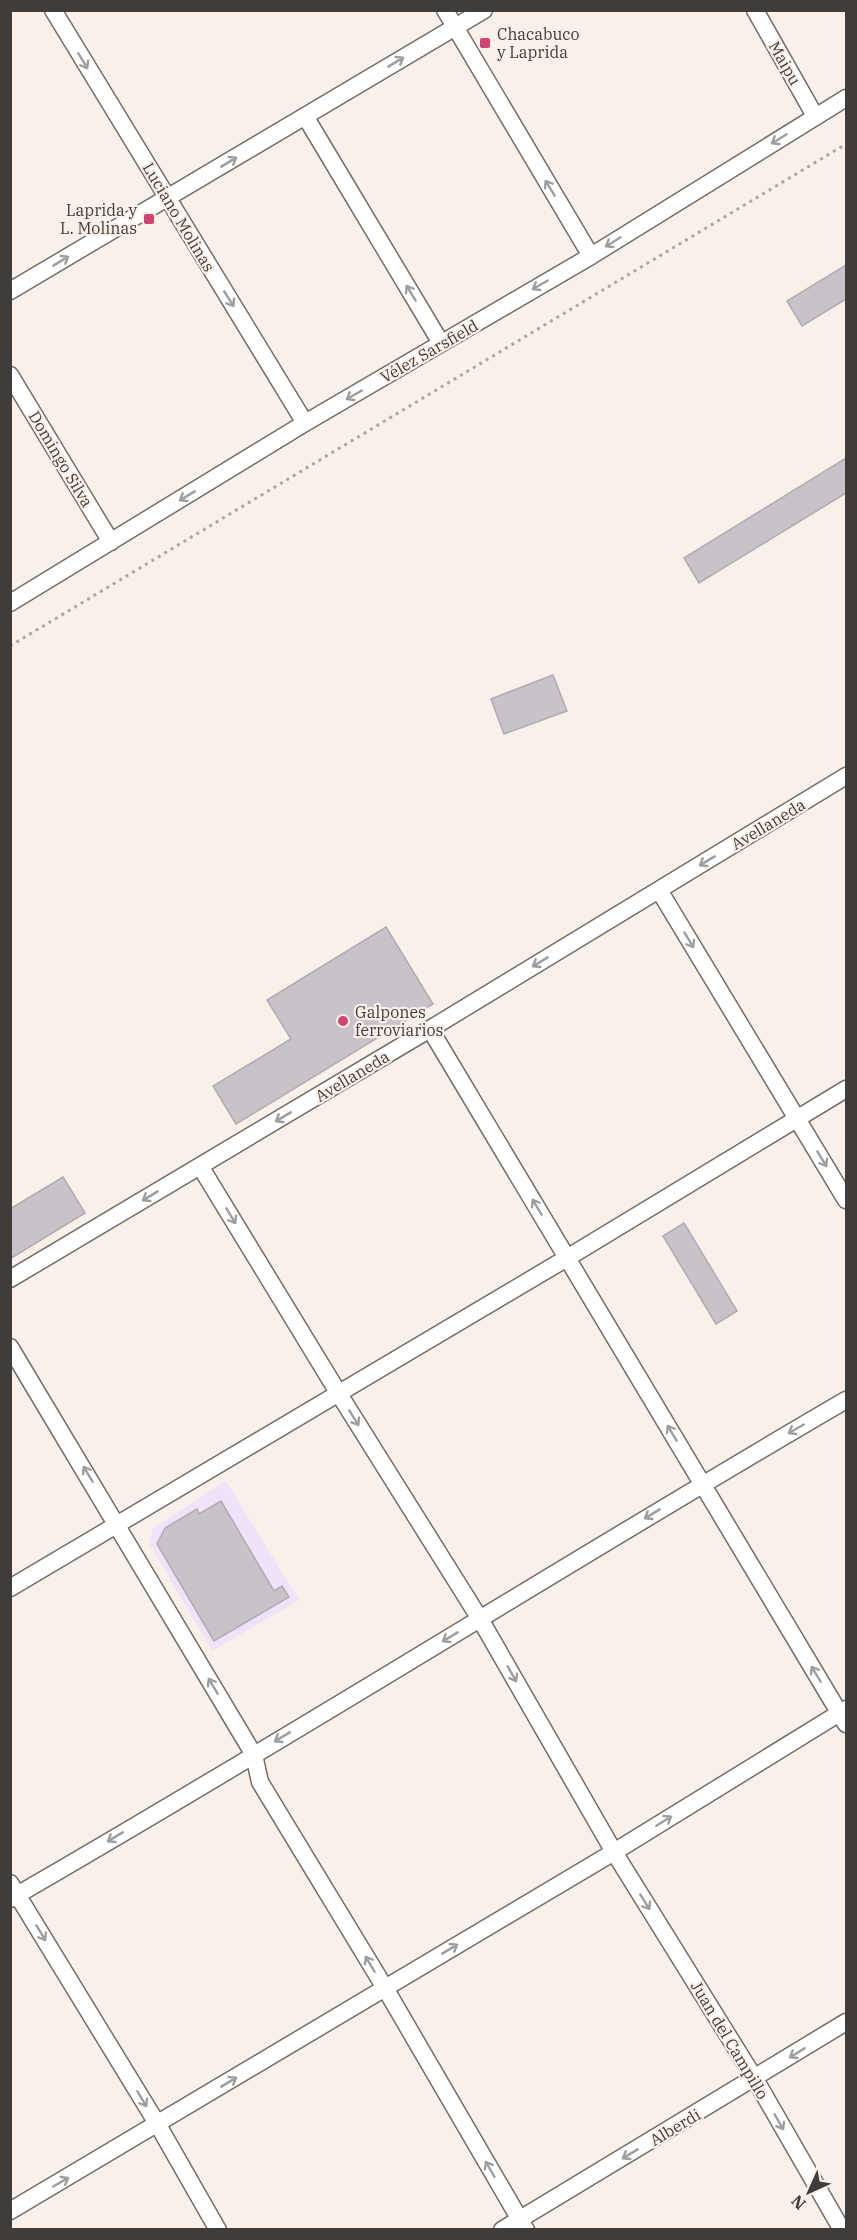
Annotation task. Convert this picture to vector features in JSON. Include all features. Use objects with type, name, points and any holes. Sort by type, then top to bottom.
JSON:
[{"type":"street","name":"Luciano Molinas","points":[[53,10],[305,423]]},
{"type":"street","points":[[445,10],[591,256]]},
{"type":"street","points":[[10,291],[484,10]]},
{"type":"street","name":"Maipu","points":[[755,10],[815,116]]},
{"type":"street","name":"Vélez Sarsfield","points":[[10,603],[305,423],[591,256],[846,98]]},
{"type":"street","points":[[305,116],[441,343]]},
{"type":"street","name":"Domingo Silva","points":[[10,375],[111,542]]},
{"type":"street","name":"Avellaneda","points":[[10,1279],[430,1029],[846,776]]},
{"type":"street","points":[[659,890],[846,1200]]},
{"type":"street","points":[[10,2211],[844,1716],[702,1484],[430,1029]]},
{"type":"street","points":[[10,1588],[567,1258],[846,1089]]},
{"type":"street","name":"Juan del Campillo","points":[[200,1166],[480,1619],[614,1852],[754,2079],[842,2229]]},
{"type":"street","points":[[10,1347],[118,1524],[254,1755],[260,1782],[385,1988],[523,2224]]},
{"type":"street","points":[[218,2229],[158,2125],[13,1892],[254,1755],[702,1484],[846,1400]]},
{"type":"street","name":"Alberdi","points":[[502,2229],[523,2224],[846,2022]]},
{"type":"path","points":[[10,646],[846,144]]},
{"type":"shaded area","points":[[226,1481],[299,1600],[212,1651],[149,1543],[153,1528]]},
{"type":"building","points":[[846,265],[846,299],[802,326],[787,301]]},
{"type":"building","points":[[846,458],[846,493],[699,583],[684,558]]},
{"type":"building","points":[[553,675],[567,711],[504,734],[491,699]]},
{"type":"building","name":"Galpones ferroviarios","points":[[386,927],[433,1004],[236,1124],[213,1086],[291,1039],[267,1000]]},
{"type":"building","points":[[63,1177],[85,1213],[10,1259],[10,1209]]},
{"type":"building","points":[[684,1223],[737,1311],[716,1324],[663,1236]]},
{"type":"building","points":[[221,1501],[274,1591],[282,1586],[289,1597],[214,1641],[157,1544],[165,1528],[197,1509],[199,1514]]},
{"type":"place","name":"Chacabuco y Laprida","points":[[485,43]]},
{"type":"place","name":"Laprida y L. Molinas","points":[[149,219]]},
{"type":"place","name":"Galpones ferroviarios","points":[[343,1021]]}]
